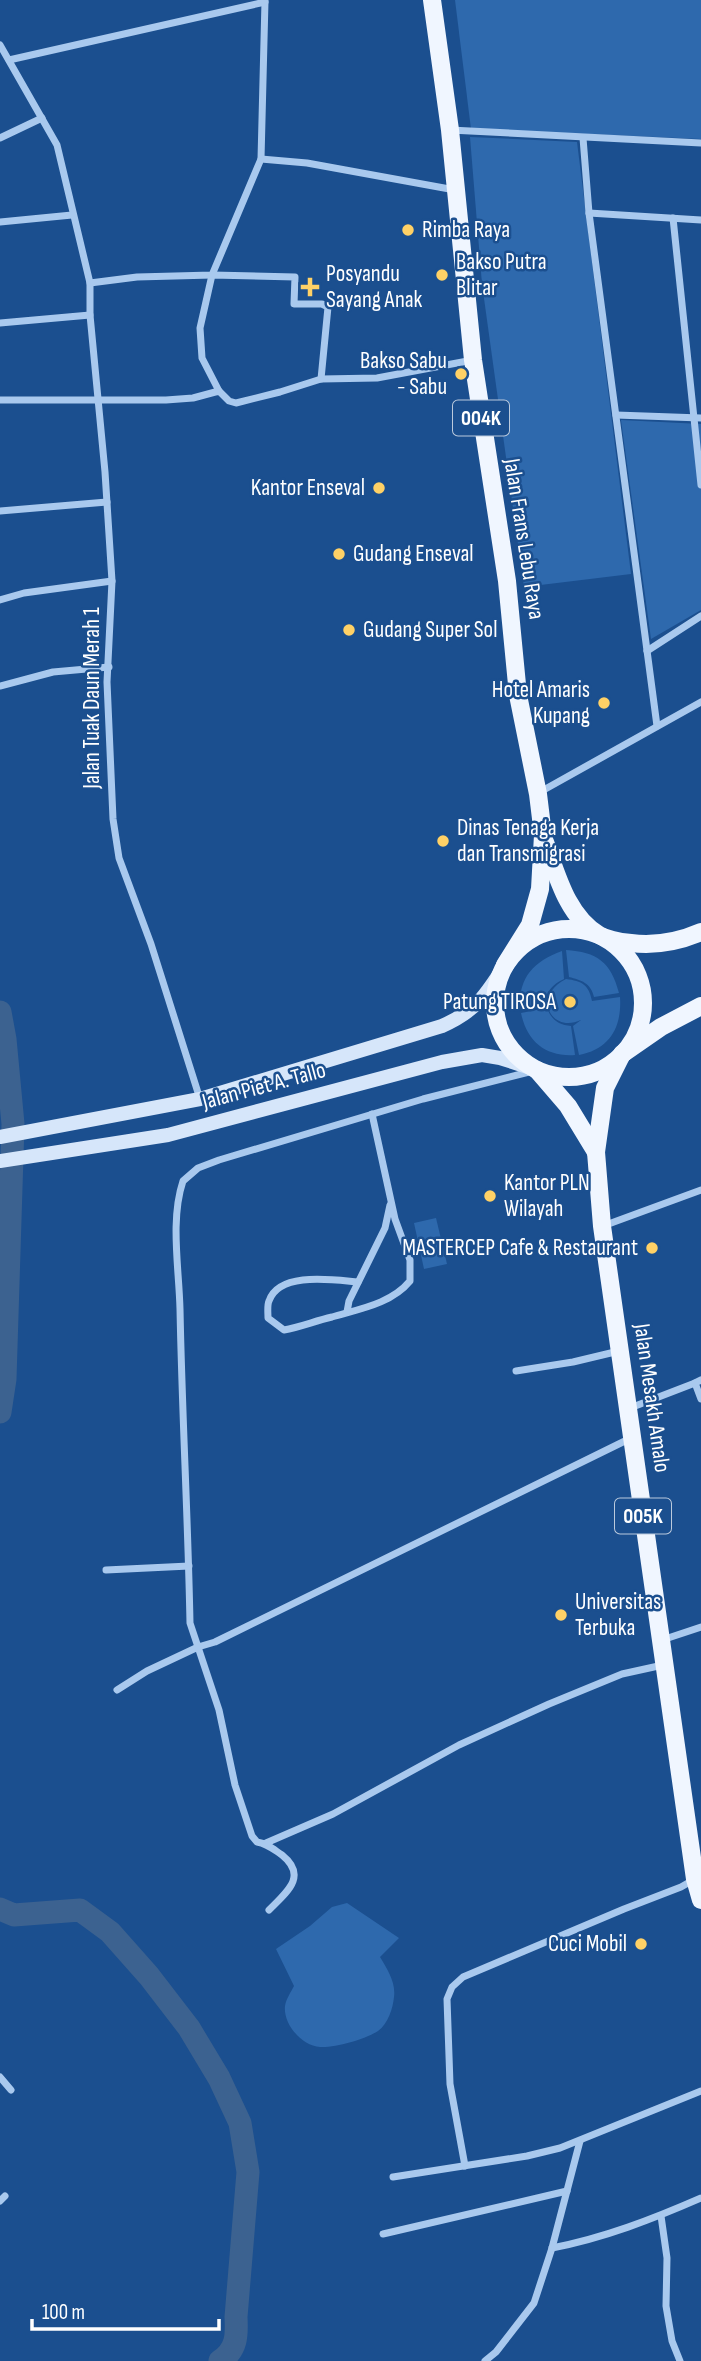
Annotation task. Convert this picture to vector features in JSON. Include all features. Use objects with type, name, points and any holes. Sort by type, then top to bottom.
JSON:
[{"type":"main road","name":"Jalan Frans Lebu Raya","points":[[432,0],[450,130],[473,360],[507,581],[518,695],[538,793],[543,835],[540,889],[530,925],[505,965]]},
{"type":"main road","name":"Jalan Frans Lebu Raya","points":[[543,835],[563,891],[580,918],[601,936]]},
{"type":"main road","points":[[701,932],[687,938],[653,945],[578,930],[555,931],[527,943],[505,965],[495,994],[498,1024],[503,1039],[512,1051],[523,1062],[537,1070],[559,1076],[582,1076],[611,1064],[661,1027],[701,1006]]},
{"type":"main road","points":[[601,936],[625,955],[634,968],[641,989],[642,1013],[638,1027],[622,1054]]},
{"type":"main road","name":"Jalan Piet A. Tallo","points":[[0,1137],[200,1099],[451,1022],[474,1008],[485,997],[505,965]]},
{"type":"main road","name":"Jalan Mesakh Amalo","points":[[622,1054],[605,1088],[596,1152],[602,1226],[663,1664],[695,1879],[701,1900]]},
{"type":"main road","name":"Jalan Piet A. Tallo","points":[[0,1160],[168,1135],[442,1062],[482,1055],[537,1070]]},
{"type":"main road","name":"Jalan Mesakh Amalo","points":[[537,1070],[568,1106],[596,1152]]},
{"type":"street","points":[[9,60],[265,1],[261,159],[212,275],[200,328],[202,358],[206,370],[219,391],[229,401],[236,403],[280,393],[321,379],[377,378],[473,360]]},
{"type":"street","name":"Jalan Tuak Daun Merah 1","points":[[0,45],[57,145],[90,283],[90,315],[112,582],[107,682],[113,819],[119,858],[151,944],[200,1099]]},
{"type":"street","points":[[0,138],[42,118]]},
{"type":"street","points":[[450,130],[701,143]]},
{"type":"street","points":[[583,138],[589,213],[657,726]]},
{"type":"street","points":[[261,159],[307,163],[455,190]]},
{"type":"street","points":[[589,213],[701,220]]},
{"type":"street","points":[[0,222],[72,215]]},
{"type":"street","points":[[673,218],[698,418],[701,485]]},
{"type":"street","points":[[90,283],[137,277],[295,276],[294,304],[327,305],[329,309],[321,379]]},
{"type":"street","points":[[0,323],[90,315]]},
{"type":"street","points":[[0,401],[180,399],[219,391]]},
{"type":"street","points":[[616,415],[698,418]]},
{"type":"street","points":[[0,511],[107,502]]},
{"type":"street","points":[[0,600],[35,591],[112,582]]},
{"type":"street","points":[[647,651],[701,616]]},
{"type":"street","points":[[0,686],[53,672],[109,667]]},
{"type":"street","points":[[538,793],[701,702]]},
{"type":"street","points":[[537,1070],[372,1114],[219,1160],[198,1168],[183,1181],[178,1218],[179,1350],[190,1623],[219,1710],[241,1809],[252,1836],[257,1842],[266,1843],[333,1814],[459,1745],[622,1674],[663,1664]]},
{"type":"street","points":[[358,1282],[324,1279],[291,1281],[275,1292],[269,1301],[268,1318],[284,1330],[298,1328],[373,1306],[411,1281],[410,1261],[391,1201],[372,1114]]},
{"type":"street","points":[[602,1226],[701,1190]]},
{"type":"street","points":[[347,1312],[349,1301],[385,1228],[391,1201]]},
{"type":"street","points":[[516,1371],[621,1351]]},
{"type":"street","points":[[628,1408],[698,1381],[701,1399]]},
{"type":"street","points":[[117,1690],[147,1671],[215,1642],[632,1438]]},
{"type":"street","points":[[106,1570],[189,1566]]},
{"type":"street","points":[[661,1641],[701,1627]]},
{"type":"street","points":[[266,1843],[290,1862],[295,1874],[285,1894],[269,1910]]},
{"type":"street","points":[[465,2166],[450,2084],[447,1999],[452,1987],[463,1977],[495,1962],[695,1879]]},
{"type":"street","points":[[0,2077],[12,2090]]},
{"type":"street","points":[[393,2177],[527,2156],[580,2141],[641,2113],[701,2091]]},
{"type":"street","points":[[487,2360],[534,2303],[552,2248],[580,2141]]},
{"type":"street","points":[[383,2234],[567,2191]]},
{"type":"street","points":[[552,2248],[661,2216],[701,2198]]},
{"type":"street","points":[[661,2216],[667,2258],[666,2306],[672,2341],[680,2361]]},
{"type":"shaded area","points":[[455,0],[701,0],[701,139],[471,129]]},
{"type":"shaded area","points":[[470,137],[577,142],[631,574],[524,587],[482,284]]},
{"type":"shaded area","points":[[621,420],[701,424],[701,610],[651,639]]},
{"type":"shaded area","points":[[566,950],[586,953],[601,961],[612,973],[619,993],[594,997],[588,985],[569,977]]},
{"type":"shaded area","points":[[562,951],[564,979],[550,989],[545,1005],[519,1008],[522,987],[530,972],[543,960]]},
{"type":"shaded area","points":[[566,979],[584,985],[592,1001],[620,997],[619,1018],[612,1035],[599,1048],[579,1055],[573,1026],[581,1020],[561,1022],[554,1018],[548,1003],[556,986]]},
{"type":"shaded area","points":[[547,1008],[556,1021],[571,1026],[575,1055],[547,1050],[539,1046],[528,1032],[521,1013]]},
{"type":"shaded area","points":[[436,1218],[447,1264],[424,1269],[414,1223]]},
{"type":"shaded area","points":[[347,1903],[399,1938],[380,1957],[394,1986],[392,2006],[385,2024],[373,2034],[342,2044],[313,2046],[295,2033],[287,2020],[285,2006],[294,1986],[276,1949],[332,1907]]},
{"type":"waterway","points":[[0,1012],[13,1124],[5,1379],[0,1412]]},
{"type":"waterway","points":[[0,1909],[14,1915],[80,1910],[110,1932],[149,1976],[189,2028],[219,2078],[240,2123],[248,2172],[236,2336],[230,2352],[220,2361]]},
{"type":"place","name":"Rimba Raya","points":[[408,230]]},
{"type":"place","name":"Bakso Putra Blitar","points":[[442,275]]},
{"type":"place","name":"Posyandu Sayang Anak","points":[[310,287]]},
{"type":"place","name":"Bakso Sabu - Sabu","points":[[461,374]]},
{"type":"place","name":"Kantor Enseval","points":[[379,488]]},
{"type":"place","name":"Gudang Enseval","points":[[339,554]]},
{"type":"place","name":"Gudang Super Sol","points":[[349,630]]},
{"type":"place","name":"Hotel Amaris Kupang","points":[[604,703]]},
{"type":"place","name":"Dinas Tenaga Kerja dan Transmigrasi","points":[[443,841]]},
{"type":"place","name":"Patung TIROSA","points":[[570,1002]]},
{"type":"place","name":"Kantor PLN Wilayah","points":[[490,1196]]},
{"type":"place","name":"MASTERCEP Cafe & Restaurant","points":[[652,1248]]},
{"type":"place","name":"Universitas Terbuka","points":[[561,1615]]},
{"type":"place","name":"Cuci Mobil","points":[[641,1944]]}]
